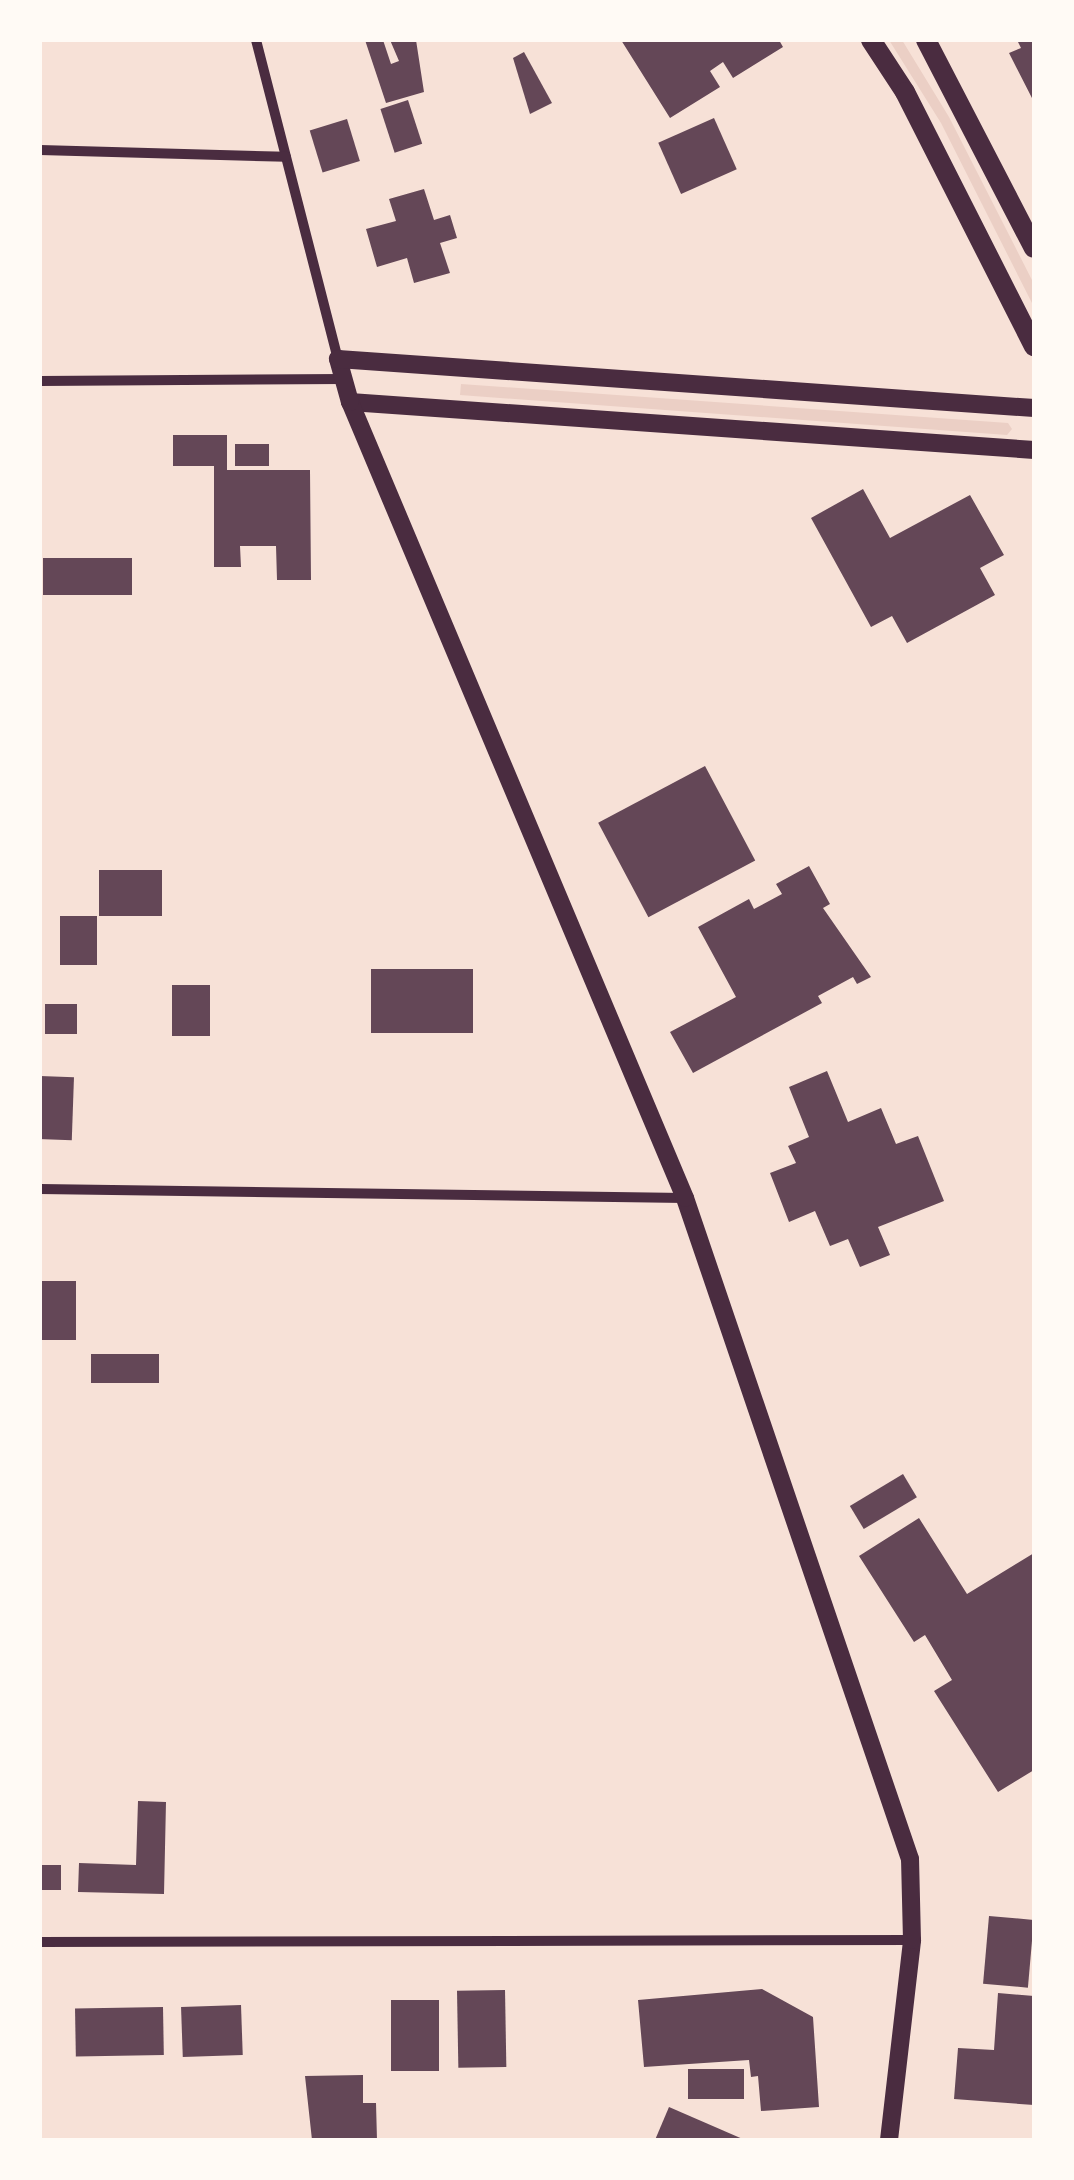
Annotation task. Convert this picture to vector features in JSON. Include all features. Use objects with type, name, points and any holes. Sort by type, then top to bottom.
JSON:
[{"type":"main road","points":[[871,40],[905,92],[1034,346]]},
{"type":"main road","points":[[926,40],[1034,248]]},
{"type":"street","points":[[256,40],[350,402],[685,1198],[910,1859],[912,1940],[888,2140]]},
{"type":"street","points":[[40,150],[286,157]]},
{"type":"street","points":[[338,358],[1034,408]]},
{"type":"street","points":[[40,381],[344,379]]},
{"type":"street","points":[[350,402],[1034,450]]},
{"type":"street","points":[[40,1189],[685,1198]]},
{"type":"street","points":[[40,1942],[912,1940]]},
{"type":"shaded area","points":[[889,40],[902,40],[949,117],[1034,284],[1034,307],[941,123]]},
{"type":"shaded area","points":[[461,384],[1008,423],[1012,429],[1007,435],[460,395]]},
{"type":"building","points":[[365,40],[383,40],[391,64],[399,61],[390,40],[416,40],[424,92],[386,103]]},
{"type":"building","points":[[621,40],[779,40],[783,47],[733,78],[723,62],[710,71],[720,87],[670,118]]},
{"type":"building","points":[[1017,40],[1034,40],[1034,102],[1009,53],[1021,48]]},
{"type":"building","points":[[524,52],[552,103],[530,114],[513,58]]},
{"type":"building","points":[[408,100],[422,144],[395,153],[380,109]]},
{"type":"building","points":[[714,118],[737,169],[681,194],[658,143]]},
{"type":"building","points":[[347,119],[360,161],[323,172],[310,130]]},
{"type":"building","points":[[424,189],[434,220],[450,215],[457,238],[440,243],[450,273],[414,283],[407,258],[377,267],[366,229],[396,221],[389,199]]},
{"type":"building","points":[[173,435],[227,435],[227,470],[310,470],[311,580],[277,580],[276,546],[240,546],[241,567],[214,567],[214,466],[173,466]]},
{"type":"building","points":[[235,444],[269,444],[269,466],[235,466]]},
{"type":"building","points":[[863,489],[890,538],[970,495],[1004,555],[980,568],[995,595],[907,643],[892,616],[871,627],[811,518]]},
{"type":"building","points":[[43,558],[132,558],[132,595],[43,595]]},
{"type":"building","points":[[705,766],[755,860],[648,917],[598,823]]},
{"type":"building","points":[[809,866],[830,904],[823,908],[871,977],[857,984],[853,977],[818,996],[822,1003],[693,1073],[670,1032],[736,997],[698,927],[749,899],[754,909],[782,894],[776,884]]},
{"type":"building","points":[[99,870],[162,870],[162,916],[99,916]]},
{"type":"building","points":[[60,916],[97,916],[97,965],[60,965]]},
{"type":"building","points":[[371,969],[473,969],[473,1033],[371,1033]]},
{"type":"building","points":[[172,985],[210,985],[210,1036],[172,1036]]},
{"type":"building","points":[[45,1004],[77,1004],[77,1034],[45,1034]]},
{"type":"building","points":[[827,1071],[848,1122],[881,1108],[896,1144],[918,1136],[944,1201],[878,1227],[890,1255],[860,1267],[848,1239],[830,1246],[815,1211],[789,1222],[770,1173],[796,1163],[788,1146],[809,1137],[789,1087]]},
{"type":"building","points":[[40,1076],[74,1077],[72,1140],[40,1139]]},
{"type":"building","points":[[41,1281],[76,1281],[76,1340],[41,1340]]},
{"type":"building","points":[[91,1354],[159,1354],[159,1383],[91,1383]]},
{"type":"building","points":[[903,1474],[917,1497],[864,1529],[850,1506]]},
{"type":"building","points":[[919,1518],[967,1594],[1034,1553],[1034,1770],[998,1792],[934,1691],[952,1680],[925,1635],[914,1642],[859,1556]]},
{"type":"building","points":[[138,1801],[166,1802],[164,1894],[78,1892],[79,1863],[136,1865]]},
{"type":"building","points":[[40,1865],[61,1865],[61,1890],[40,1890]]},
{"type":"building","points":[[989,1916],[1034,1920],[1028,1988],[983,1984]]},
{"type":"building","points":[[762,1989],[813,2017],[819,2107],[761,2111],[758,2076],[751,2077],[749,2060],[644,2067],[638,2000]]},
{"type":"building","points":[[505,1990],[506,2067],[458,2068],[457,1991]]},
{"type":"building","points":[[998,1993],[1034,1996],[1034,2105],[954,2099],[958,2048],[994,2050]]},
{"type":"building","points":[[391,2000],[439,2000],[439,2071],[391,2071]]},
{"type":"building","points":[[241,2005],[243,2055],[183,2057],[181,2007]]},
{"type":"building","points":[[163,2007],[164,2055],[76,2057],[75,2009]]},
{"type":"building","points":[[688,2069],[744,2069],[744,2099],[688,2099]]},
{"type":"building","points":[[363,2075],[363,2103],[376,2103],[377,2140],[312,2140],[305,2076]]},
{"type":"building","points":[[669,2107],[745,2140],[655,2140]]}]
